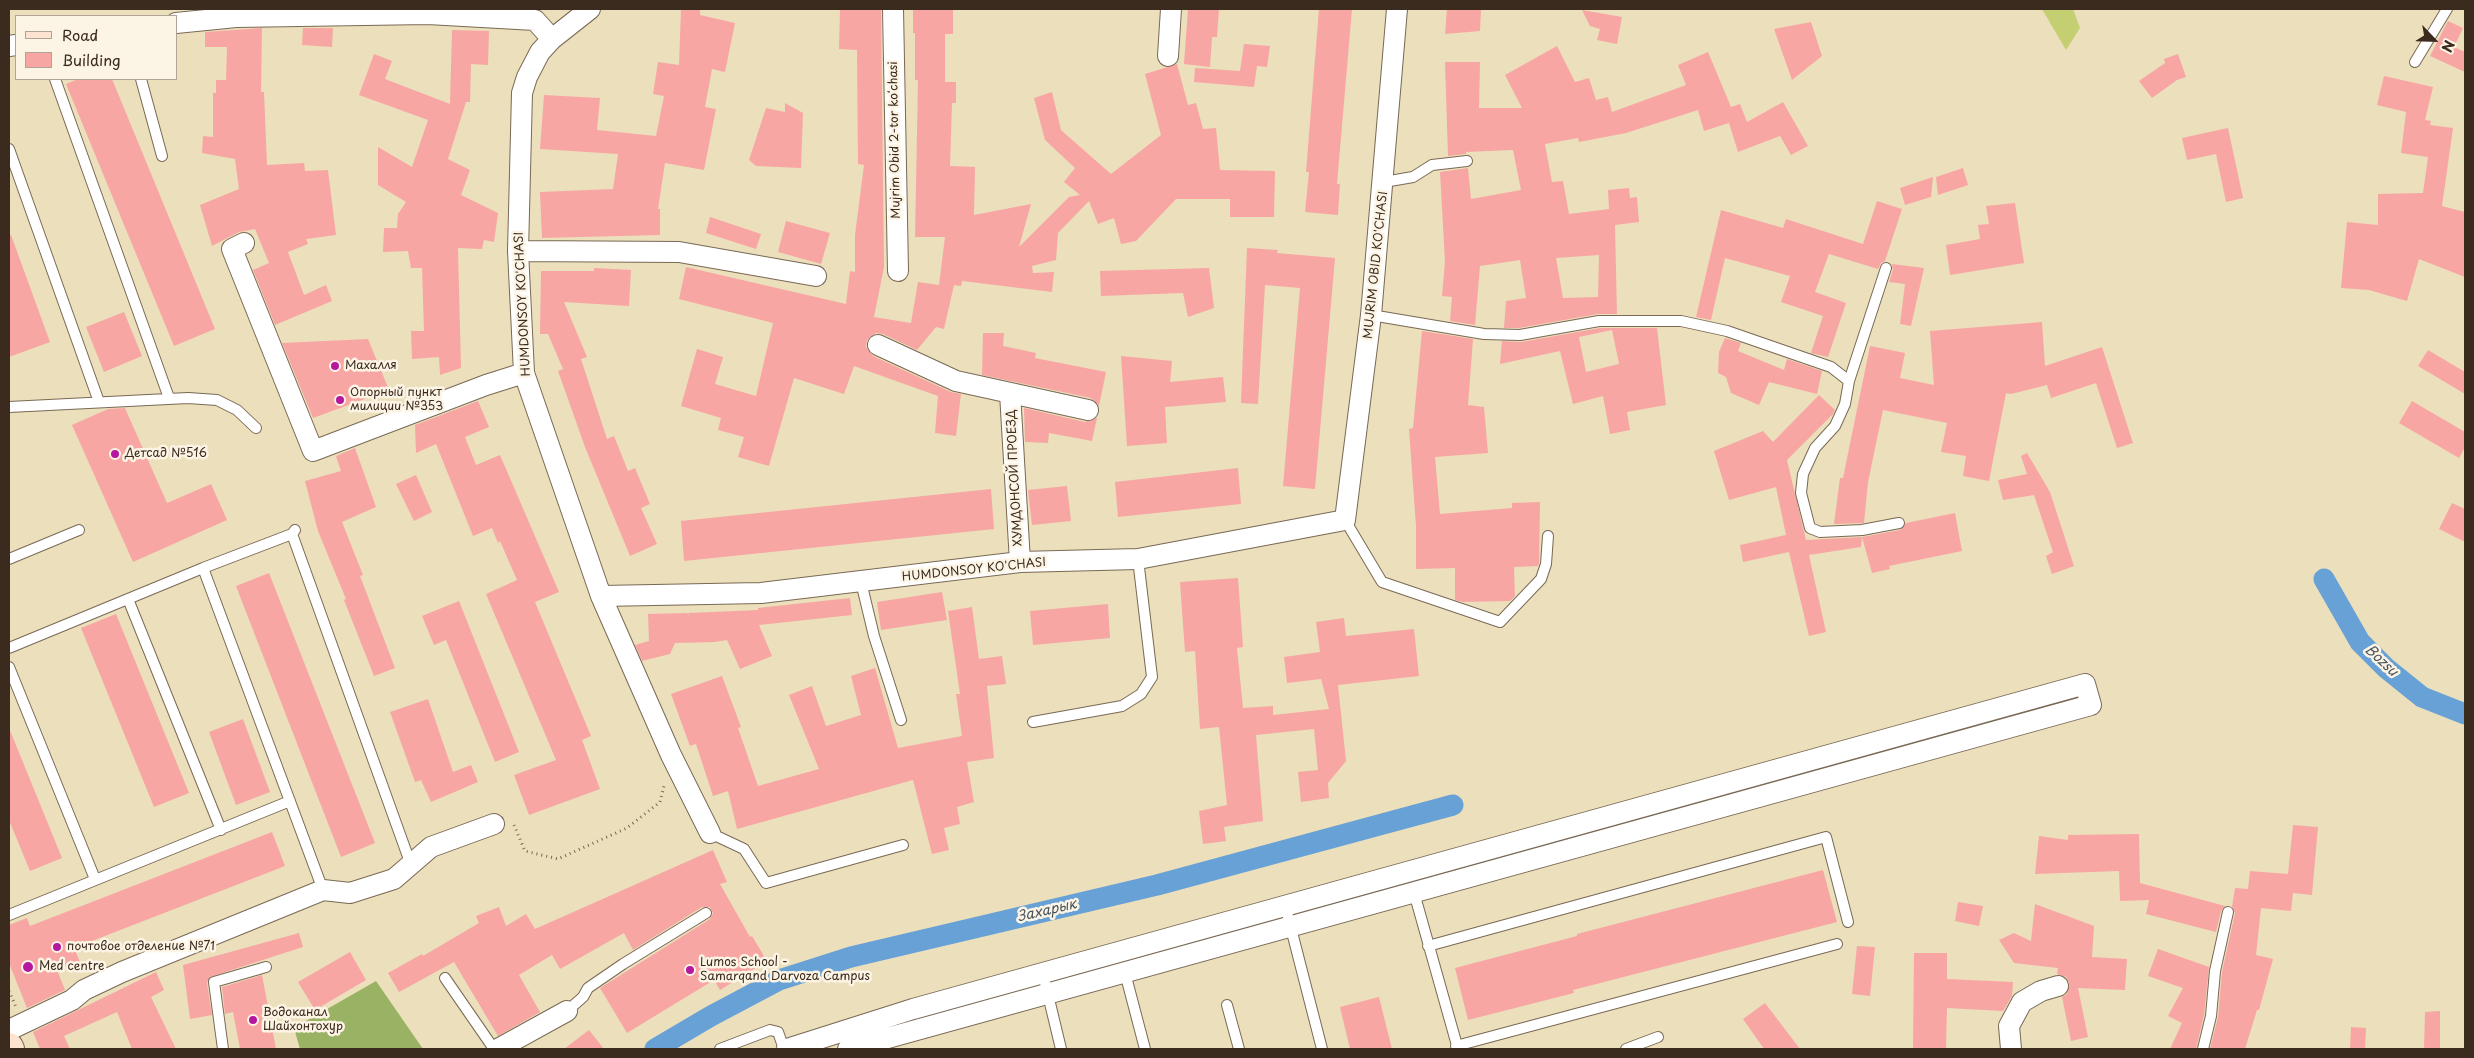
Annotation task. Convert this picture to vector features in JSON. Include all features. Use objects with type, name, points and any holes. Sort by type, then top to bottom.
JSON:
[{"type":"street","name":"HUMDONSOY KO'CHASI","points":[[590,9],[552,39],[534,63],[522,94],[518,251],[524,373],[601,596],[671,754],[710,833]]},
{"type":"street","name":"Mujrim Obid 2-tor koʻchasi","points":[[893,9],[898,271]]},
{"type":"street","points":[[1168,56],[1171,9]]},
{"type":"street","name":"MUJRIM OBID KO'CHASI","points":[[1344,520],[1372,315],[1397,9]]},
{"type":"street","points":[[178,23],[236,17],[428,14],[534,20],[552,39]]},
{"type":"street","points":[[244,243],[232,249],[312,451],[486,385],[524,373]]},
{"type":"street","points":[[518,251],[679,252],[816,276]]},
{"type":"street","name":"ХУМДОНСОЙ ПРОЕЗД","points":[[878,345],[956,381],[1088,410]]},
{"type":"street","name":"ХУМДОНСОЙ ПРОЕЗД","points":[[1010,393],[1020,562]]},
{"type":"street","name":"HUMDONSOY KO'CHASI","points":[[601,596],[761,593],[1020,562],[1138,559],[1344,520]]},
{"type":"street","points":[[785,1049],[913,1009],[1045,984],[1125,972],[1291,928],[2091,705],[2085,684],[1408,870],[1120,953],[1045,984],[848,1049]]},
{"type":"street","points":[[9,1030],[72,1000],[84,990],[122,972],[323,890],[350,893],[394,879],[431,847],[503,821]]},
{"type":"street","points":[[2010,1049],[2009,1026],[2022,1002],[2041,991],[2058,986]]},
{"type":"street","points":[[496,1049],[566,1010]]},
{"type":"lane","points":[[2415,62],[2447,9]]},
{"type":"lane","points":[[55,80],[169,398]]},
{"type":"lane","points":[[141,80],[162,156]]},
{"type":"lane","points":[[9,149],[99,402]]},
{"type":"lane","points":[[1384,182],[1413,177],[1432,165],[1467,161]]},
{"type":"lane","points":[[1886,268],[1849,381],[1846,404],[1835,426],[1815,448],[1803,474],[1801,493],[1810,528],[1820,532],[1854,530],[1899,523]]},
{"type":"lane","points":[[1372,315],[1484,334],[1520,335],[1599,321],[1681,321],[1727,331],[1831,366],[1849,381]]},
{"type":"lane","points":[[9,407],[169,398],[217,400],[237,410],[256,428]]},
{"type":"lane","points":[[1344,520],[1382,582],[1500,622],[1541,579],[1546,564],[1548,536]]},
{"type":"lane","points":[[9,559],[79,530]]},
{"type":"lane","points":[[9,648],[293,532],[411,865]]},
{"type":"lane","points":[[1034,722],[1122,706],[1140,694],[1152,677],[1138,559]]},
{"type":"lane","points":[[202,568],[323,890]]},
{"type":"lane","points":[[861,582],[874,636],[901,720]]},
{"type":"lane","points":[[128,599],[221,830]]},
{"type":"lane","points":[[9,667],[95,879]]},
{"type":"lane","points":[[9,916],[95,879],[290,801]]},
{"type":"lane","points":[[710,833],[744,848],[766,883],[903,845]]},
{"type":"lane","points":[[1428,946],[1826,837],[1848,922]]},
{"type":"lane","points":[[1408,870],[1457,1048],[1837,944]]},
{"type":"lane","points":[[1285,905],[1322,1049]]},
{"type":"lane","points":[[2203,1049],[2211,1016],[2215,971],[2228,912]]},
{"type":"lane","points":[[566,1010],[583,997],[588,988],[622,964],[706,913]]},
{"type":"lane","points":[[1120,953],[1145,1049]]},
{"type":"lane","points":[[223,1049],[214,982],[266,967]]},
{"type":"lane","points":[[445,978],[496,1049]]},
{"type":"lane","points":[[1045,984],[1061,1049]]},
{"type":"lane","points":[[1227,1005],[1239,1049]]},
{"type":"lane","points":[[720,1049],[770,1030],[778,1032],[785,1049]]},
{"type":"lane","points":[[1626,1049],[1658,1037]]},
{"type":"path","points":[[503,821],[525,851],[558,859],[627,828],[660,802],[671,754]]},
{"type":"green space","points":[[2042,9],[2073,9],[2080,28],[2066,50]]},
{"type":"green space","points":[[376,981],[423,1049],[300,1049],[294,1028]]},
{"type":"building","points":[[681,9],[700,9],[700,15],[735,23],[725,72],[712,69],[705,107],[716,109],[704,170],[665,163],[658,209],[660,209],[660,235],[542,238],[540,192],[613,189],[618,154],[540,149],[544,95],[600,98],[597,130],[656,136],[664,96],[653,94],[658,62],[679,65]]},
{"type":"building","points":[[840,9],[881,9],[884,267],[874,317],[911,323],[918,282],[939,285],[945,237],[915,237],[918,80],[915,80],[913,9],[953,9],[953,34],[945,34],[945,82],[956,82],[956,103],[952,103],[950,166],[975,167],[974,215],[1031,204],[1019,247],[1069,197],[1080,195],[1064,182],[1075,168],[1045,140],[1034,98],[1052,92],[1061,130],[1111,174],[1161,135],[1145,74],[1177,64],[1188,105],[1196,103],[1203,129],[1216,128],[1220,170],[1275,171],[1274,217],[1230,217],[1230,199],[1176,199],[1136,241],[1121,244],[1114,218],[1098,224],[1089,201],[1058,233],[1056,260],[1032,266],[1033,273],[1054,272],[1052,292],[962,281],[961,286],[954,285],[944,329],[936,327],[917,350],[883,334],[876,333],[867,340],[866,347],[873,356],[951,392],[961,394],[956,436],[935,433],[938,396],[854,366],[844,394],[794,378],[769,466],[738,457],[744,437],[718,430],[721,418],[681,406],[697,349],[723,357],[715,384],[756,396],[773,323],[679,299],[686,267],[846,304],[850,271],[855,272],[855,235],[864,165],[858,164],[857,50],[839,49]]},
{"type":"building","points":[[1188,9],[1219,9],[1217,37],[1212,37],[1210,67],[1184,64]]},
{"type":"building","points":[[1319,9],[1352,9],[1337,184],[1340,184],[1338,215],[1305,212],[1309,172],[1306,172]]},
{"type":"building","points":[[1447,9],[1481,9],[1480,31],[1445,34]]},
{"type":"building","points":[[1582,10],[1622,17],[1617,44],[1597,40],[1600,29],[1590,26]]},
{"type":"building","points":[[2448,21],[2463,28],[2454,47],[2465,52],[2465,72],[2430,56]]},
{"type":"building","points":[[1811,22],[1822,56],[1792,80],[1774,29]]},
{"type":"building","points":[[262,28],[261,92],[264,92],[267,165],[304,163],[305,171],[328,170],[336,235],[306,239],[308,244],[288,252],[304,295],[326,285],[332,301],[275,325],[253,270],[269,263],[255,229],[239,232],[212,246],[200,205],[239,189],[235,159],[202,153],[203,136],[213,137],[213,93],[216,93],[216,80],[226,80],[227,47],[205,47],[205,32]]},
{"type":"building","points":[[303,28],[333,28],[332,47],[302,45]]},
{"type":"building","points":[[452,30],[489,31],[488,65],[471,64],[470,102],[466,102],[448,159],[470,170],[461,195],[498,213],[494,242],[484,240],[482,249],[458,248],[461,368],[440,375],[439,357],[412,359],[411,331],[424,331],[422,268],[411,268],[408,251],[383,252],[384,228],[397,228],[398,214],[406,202],[378,185],[378,147],[412,167],[428,120],[359,95],[374,54],[392,61],[385,79],[450,104]]},
{"type":"building","points":[[1244,44],[1270,46],[1267,67],[1257,66],[1254,87],[1194,82],[1195,68],[1240,71]]},
{"type":"building","points":[[1557,46],[1575,82],[1589,78],[1596,100],[1608,97],[1612,112],[1686,85],[1678,65],[1708,52],[1731,107],[1740,104],[1747,122],[1783,102],[1808,146],[1791,155],[1780,136],[1738,152],[1729,123],[1704,131],[1698,110],[1626,133],[1579,142],[1578,138],[1545,144],[1552,182],[1563,181],[1569,214],[1609,209],[1608,190],[1629,188],[1630,198],[1637,197],[1639,222],[1615,225],[1617,314],[1598,314],[1519,328],[1504,328],[1506,301],[1526,298],[1520,260],[1480,266],[1475,325],[1450,321],[1452,297],[1442,296],[1445,262],[1440,172],[1468,168],[1471,199],[1521,190],[1513,150],[1466,152],[1466,154],[1448,156],[1445,62],[1480,62],[1479,108],[1522,108],[1505,75]],"holes":[[[1599,255],[1598,297],[1563,298],[1556,258]]]},
{"type":"building","points":[[2178,54],[2186,77],[2177,80],[2152,98],[2139,81],[2165,63],[2164,59]]},
{"type":"building","points":[[2384,76],[2433,87],[2425,120],[2431,121],[2430,125],[2453,128],[2442,206],[2465,212],[2465,277],[2419,259],[2407,301],[2369,290],[2341,288],[2347,222],[2378,225],[2378,194],[2423,193],[2428,157],[2401,153],[2406,112],[2377,105]]},
{"type":"building","points":[[76,80],[112,80],[215,329],[174,346],[66,84]]},
{"type":"building","points":[[785,103],[803,113],[801,168],[756,166],[749,160],[766,108],[785,112]]},
{"type":"building","points":[[2228,128],[2243,198],[2226,202],[2216,154],[2187,160],[2182,138]]},
{"type":"building","points":[[1963,168],[1968,185],[1938,195],[1936,177]]},
{"type":"building","points":[[1933,177],[1931,197],[1905,205],[1900,188]]},
{"type":"building","points":[[1877,201],[1902,209],[1885,261],[1881,263],[1878,269],[1829,254],[1815,292],[1846,303],[1828,357],[1811,353],[1823,316],[1781,302],[1790,276],[1725,258],[1711,320],[1696,317],[1721,210],[1783,228],[1786,219],[1863,244]]},
{"type":"building","points":[[2015,203],[2024,263],[1950,275],[1946,245],[1980,239],[1978,225],[1989,224],[1986,206]]},
{"type":"building","points":[[710,217],[761,234],[756,249],[706,233]]},
{"type":"building","points":[[786,221],[830,233],[821,264],[778,252]]},
{"type":"building","points":[[11,235],[50,342],[9,357],[9,236]]},
{"type":"building","points":[[1247,248],[1278,250],[1277,253],[1335,258],[1315,489],[1283,486],[1300,288],[1265,285],[1258,404],[1241,403]]},
{"type":"building","points":[[1892,264],[1924,268],[1911,326],[1900,324],[1905,284],[1889,282],[1893,270]]},
{"type":"building","points":[[594,268],[631,270],[629,306],[564,302],[587,357],[581,359],[607,439],[614,436],[628,471],[635,468],[650,504],[641,508],[657,544],[630,556],[585,447],[558,371],[563,369],[548,334],[540,334],[541,271],[594,271]]},
{"type":"building","points":[[1209,268],[1214,308],[1188,317],[1183,293],[1101,296],[1100,271]]},
{"type":"building","points":[[124,312],[142,356],[104,372],[86,327]]},
{"type":"building","points":[[2042,322],[2045,366],[2102,347],[2133,443],[2117,448],[2096,383],[2051,398],[2047,385],[2011,394],[2006,393],[1989,481],[1963,476],[1966,456],[1941,452],[1947,423],[1883,410],[1868,482],[1864,523],[1834,524],[1840,478],[1843,478],[1870,346],[1905,353],[1900,378],[1934,385],[1930,331]]},
{"type":"building","points":[[1600,328],[1657,328],[1666,405],[1627,412],[1630,430],[1610,434],[1603,396],[1573,404],[1560,351],[1500,364],[1502,341],[1521,342]],"holes":[[[1612,330],[1619,364],[1586,372],[1579,337]]]},
{"type":"building","points":[[1422,331],[1473,339],[1468,405],[1484,407],[1488,453],[1435,457],[1440,514],[1512,508],[1512,503],[1540,502],[1539,563],[1538,566],[1514,567],[1515,596],[1510,601],[1463,602],[1455,600],[1455,568],[1416,569],[1416,526],[1409,429],[1413,428]]},
{"type":"building","points":[[983,333],[1004,333],[1003,346],[1036,353],[1035,358],[1106,372],[1099,406],[1091,398],[982,375]]},
{"type":"building","points":[[1725,338],[1741,343],[1738,351],[1784,370],[1787,359],[1822,371],[1817,394],[1769,382],[1759,405],[1731,393],[1726,377],[1718,373],[1719,352]]},
{"type":"building","name":"Махалля","points":[[368,339],[389,390],[313,418],[282,343]]},
{"type":"building","points":[[2428,350],[2465,372],[2465,394],[2418,366]]},
{"type":"building","points":[[1121,356],[1172,361],[1170,382],[1223,377],[1226,402],[1165,407],[1167,443],[1127,446]]},
{"type":"building","points":[[1819,395],[1835,410],[1787,460],[1806,540],[1862,537],[1861,547],[1809,555],[1826,632],[1809,636],[1789,552],[1743,562],[1740,545],[1786,535],[1776,487],[1729,500],[1714,451],[1763,431],[1773,442]]},
{"type":"building","points":[[478,401],[489,427],[465,437],[476,465],[500,455],[559,592],[535,602],[591,736],[582,740],[600,789],[529,815],[514,775],[556,760],[486,594],[517,580],[500,541],[498,543],[492,528],[473,536],[436,444],[416,453],[415,425]]},
{"type":"building","points":[[2412,401],[2465,432],[2465,447],[2459,458],[2399,423]]},
{"type":"building","name":"Детсад №516","points":[[125,408],[167,503],[211,484],[227,520],[133,562],[72,425],[108,409]]},
{"type":"building","points":[[1024,408],[1085,422],[1097,418],[1092,441],[1049,433],[1048,443],[1025,442]]},
{"type":"building","points":[[355,448],[376,507],[342,522],[363,575],[360,576],[395,668],[374,676],[344,600],[346,599],[318,531],[305,481],[341,471],[336,456]]},
{"type":"building","points":[[2027,453],[2050,492],[2074,566],[2052,574],[2046,556],[2053,552],[2034,495],[2003,500],[1998,480],[2027,474],[2021,456]]},
{"type":"building","points":[[1238,468],[1241,504],[1118,517],[1115,482]]},
{"type":"building","points":[[416,475],[432,512],[414,521],[396,484]]},
{"type":"building","points":[[1067,486],[1071,521],[1032,525],[1028,490]]},
{"type":"building","points":[[991,489],[994,529],[684,561],[681,521]]},
{"type":"building","points":[[2452,503],[2465,509],[2465,542],[2439,529]]},
{"type":"building","points":[[1955,513],[1962,551],[1889,566],[1890,569],[1872,573],[1862,537],[1900,530],[1906,523]]},
{"type":"building","points":[[269,573],[375,843],[341,857],[236,586]]},
{"type":"building","points":[[1238,578],[1243,647],[1237,648],[1243,708],[1273,706],[1273,715],[1329,709],[1321,679],[1287,683],[1284,657],[1320,652],[1316,622],[1344,618],[1346,636],[1414,629],[1419,676],[1338,685],[1346,761],[1328,783],[1329,798],[1301,802],[1298,772],[1318,770],[1314,729],[1256,735],[1263,821],[1224,827],[1226,841],[1203,844],[1199,811],[1227,805],[1219,727],[1200,729],[1195,651],[1185,652],[1180,582]]},
{"type":"building","points":[[942,592],[947,620],[881,630],[877,602]]},
{"type":"building","points":[[850,598],[852,615],[759,625],[772,656],[740,669],[727,640],[675,643],[670,654],[642,661],[635,645],[649,641],[648,614],[687,613],[689,616],[688,613],[758,610],[758,608]]},
{"type":"building","points":[[459,601],[519,752],[495,762],[446,640],[434,645],[422,616]]},
{"type":"building","points":[[1108,604],[1110,638],[1033,645],[1030,611]]},
{"type":"building","points":[[972,607],[979,659],[1002,656],[1006,684],[987,686],[994,758],[967,762],[974,802],[957,807],[960,824],[944,828],[949,850],[932,854],[913,780],[737,829],[728,791],[713,796],[696,744],[690,746],[671,694],[722,676],[741,727],[738,728],[758,786],[819,769],[789,695],[812,686],[826,726],[861,715],[851,676],[875,668],[898,748],[962,736],[956,694],[960,694],[948,611]]},
{"type":"building","points":[[116,614],[189,793],[154,807],[81,628]]},
{"type":"building","points":[[428,699],[453,772],[471,765],[478,782],[431,802],[421,780],[415,782],[390,712]]},
{"type":"building","points":[[243,719],[270,792],[236,805],[209,732]]},
{"type":"building","points":[[9,728],[62,858],[30,871],[9,820]]},
{"type":"building","points":[[2293,825],[2318,827],[2312,895],[2293,893],[2291,911],[2261,908],[2256,955],[2273,959],[2259,1010],[2257,1010],[2245,1049],[2210,1049],[2218,1017],[2222,972],[2235,913],[2232,907],[2235,888],[2248,889],[2250,871],[2288,874]]},
{"type":"building","points":[[272,832],[285,866],[74,948],[80,962],[57,970],[65,990],[27,1008],[9,963],[9,925],[27,918],[30,926]]},
{"type":"building","points":[[2139,834],[2140,883],[2225,906],[2221,911],[2216,932],[2146,914],[2149,900],[2120,901],[2119,871],[2035,874],[2039,836],[2068,840],[2068,835]]},
{"type":"building","points":[[713,850],[727,882],[720,884],[750,937],[752,936],[767,961],[720,990],[714,980],[627,1033],[600,988],[710,919],[713,913],[710,907],[702,907],[633,950],[624,933],[560,969],[552,955],[519,975],[540,1012],[498,1036],[454,962],[399,992],[388,973],[422,954],[423,956],[479,923],[476,916],[499,907],[506,926],[526,914],[535,929]]},
{"type":"building","points":[[1823,870],[1837,922],[1573,990],[1574,993],[1468,1020],[1455,968]]},
{"type":"building","points":[[1958,902],[1983,906],[1979,926],[1955,921]]},
{"type":"building","points":[[2035,904],[2094,926],[2092,957],[2127,959],[2125,990],[2078,988],[2088,1037],[2071,1041],[2062,997],[2067,994],[2069,983],[2066,977],[2057,974],[2058,968],[2014,963],[1999,940],[2014,933],[2031,941]]},
{"type":"building","points":[[299,933],[303,947],[210,977],[207,983],[212,1015],[190,1019],[183,965]]},
{"type":"building","points":[[1857,946],[1875,947],[1870,996],[1852,994]]},
{"type":"building","points":[[2158,949],[2209,967],[2204,1015],[2196,1049],[2170,1049],[2182,1023],[2168,1016],[2183,988],[2148,976]]},
{"type":"building","points":[[350,952],[366,980],[315,1010],[298,982]]},
{"type":"building","points":[[1914,953],[1947,953],[1947,979],[2013,982],[2012,996],[2003,1011],[1947,1008],[1946,1049],[1913,1049]]},
{"type":"building","points":[[156,972],[164,990],[151,997],[176,1049],[132,1049],[117,1012],[64,1036],[70,1049],[40,1049],[33,1032]]},
{"type":"building","points":[[262,975],[276,1049],[240,1049],[233,1012],[225,1014],[222,987]]},
{"type":"building","points":[[1379,997],[1392,1049],[1350,1049],[1340,1007]]},
{"type":"building","points":[[1765,1003],[1800,1049],[1764,1049],[1743,1019]]},
{"type":"building","points":[[2440,1011],[2440,1049],[2424,1049],[2425,1012]]},
{"type":"building","points":[[2351,1027],[2366,1028],[2365,1049],[2350,1049]]},
{"type":"building","points":[[589,1030],[604,1049],[564,1049]]},
{"type":"waterway","name":"Bozsu","points":[[2324,579],[2360,642],[2386,668],[2422,697],[2465,714]]},
{"type":"waterway","name":"Захарык","points":[[655,1049],[711,1016],[779,980],[851,957],[1157,885],[1453,805]]},
{"type":"place","name":"Махалля","points":[[335,366]]},
{"type":"place","name":"Опорный пункт милиции №353","points":[[340,400]]},
{"type":"place","name":"Детсад №516","points":[[115,454]]},
{"type":"place","name":"почтовое отделение №71","points":[[57,947]]},
{"type":"place","name":"Med centre","points":[[28,967]]},
{"type":"place","name":"Lumos School - Samarqand Darvoza Campus","points":[[690,970]]},
{"type":"place","name":"Водоканал Шайхонтохур","points":[[253,1020]]}]
